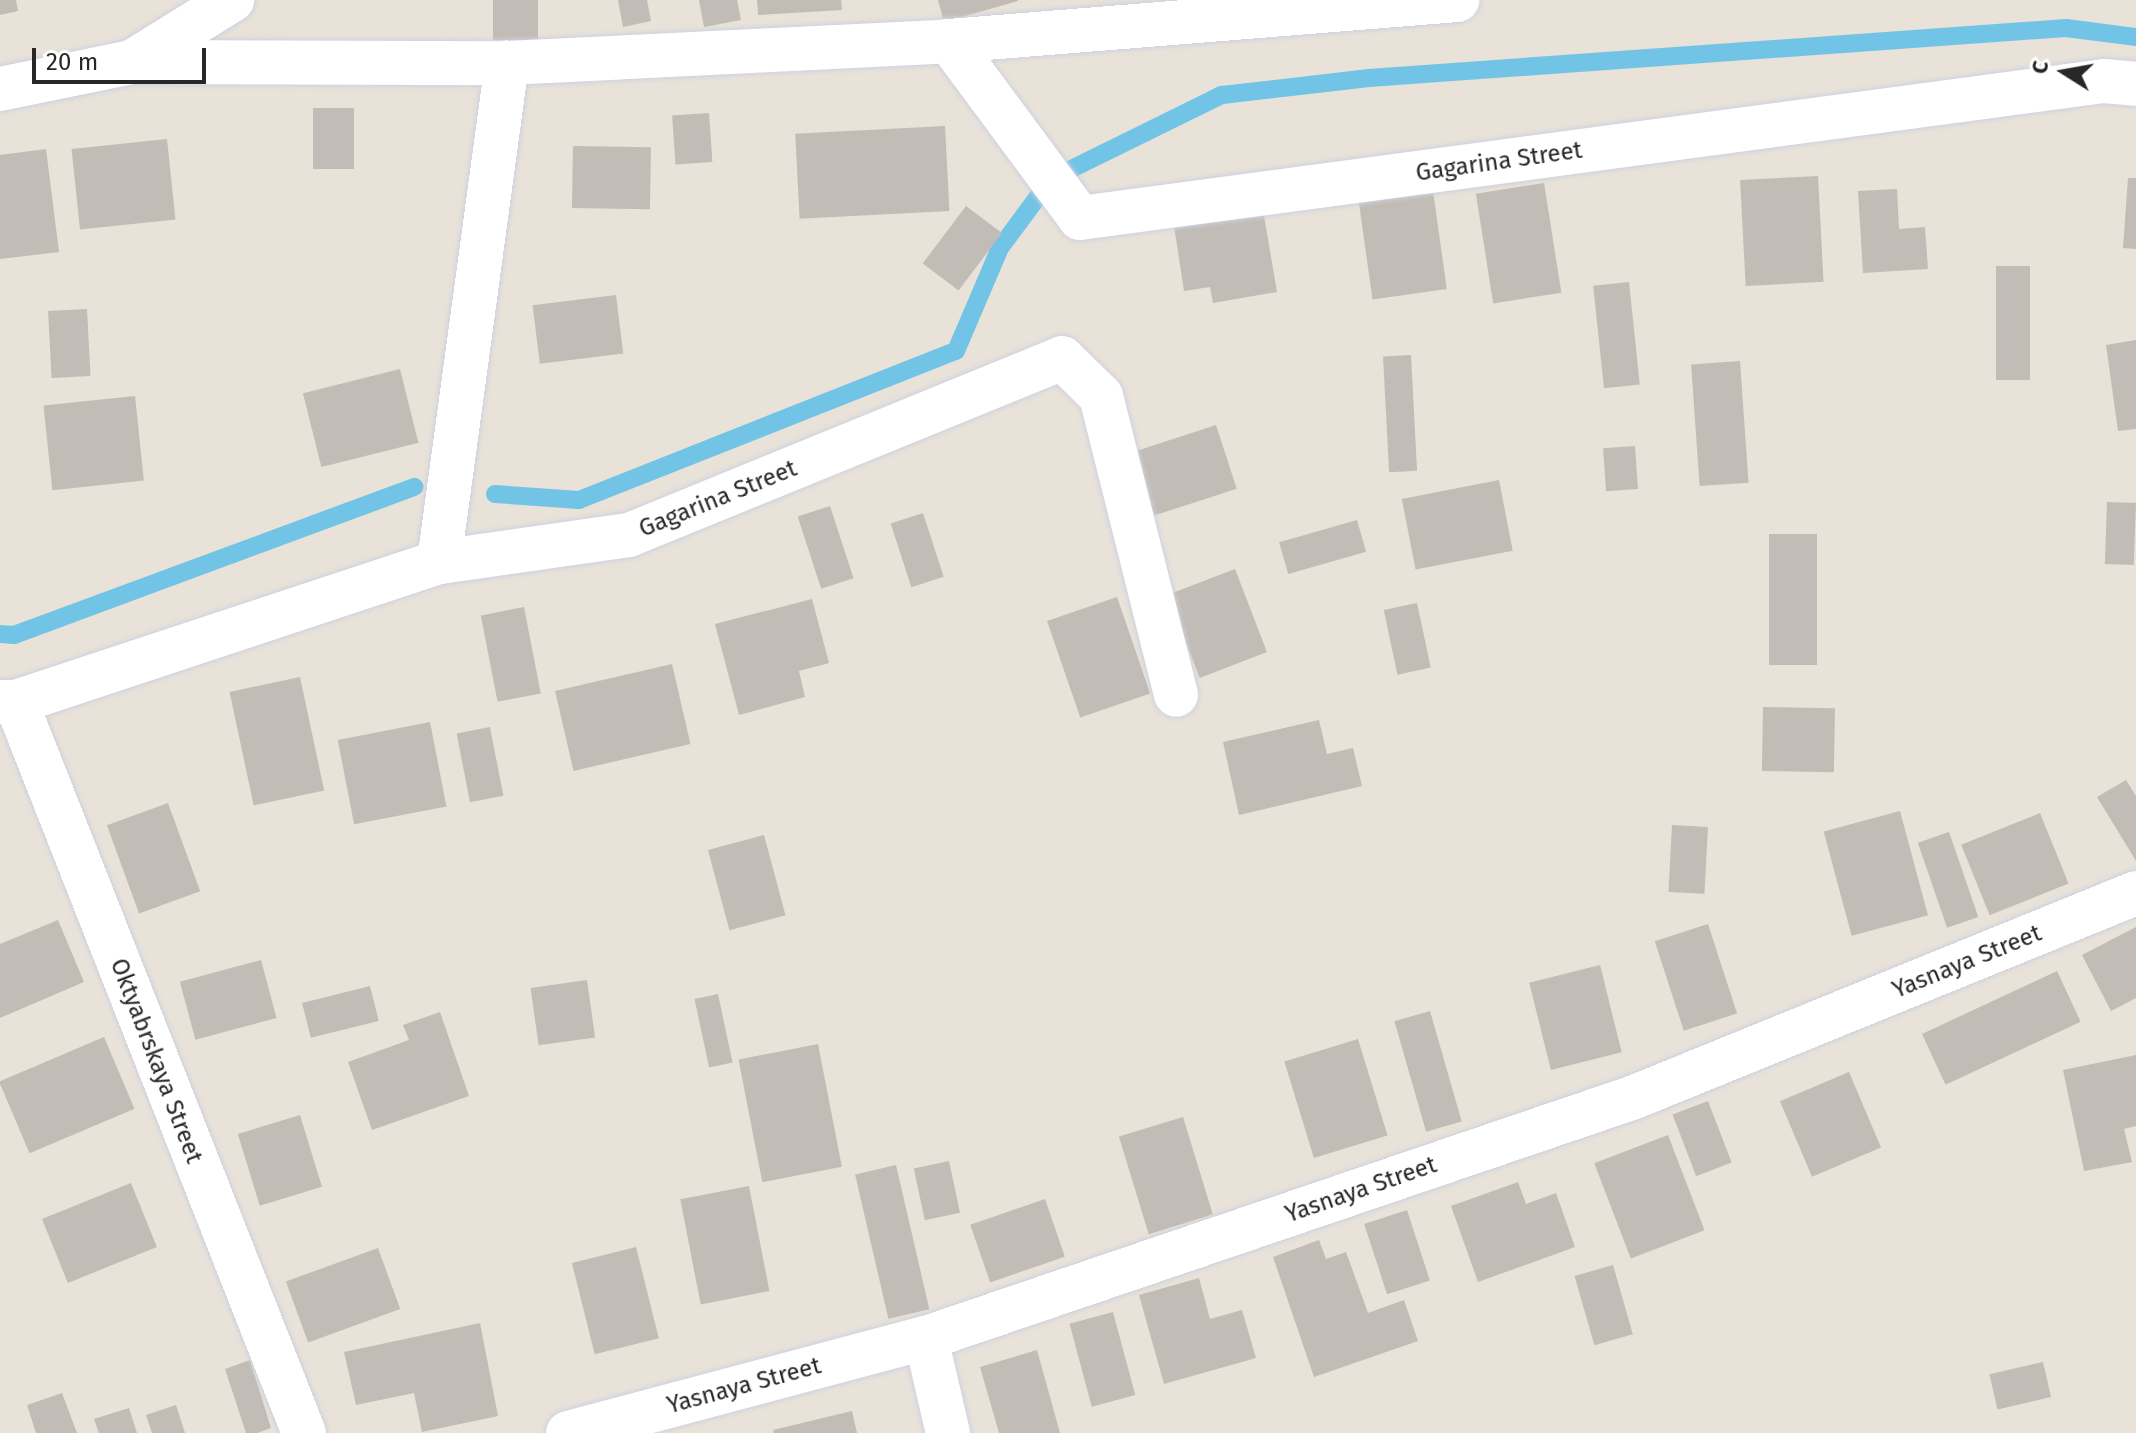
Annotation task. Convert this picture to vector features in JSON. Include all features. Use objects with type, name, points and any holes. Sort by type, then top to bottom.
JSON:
[{"type":"street","points":[[132,62],[232,0]]},
{"type":"street","points":[[0,89],[132,62],[507,63],[949,41],[1457,0]]},
{"type":"street","name":"Gagarina Street","points":[[949,41],[1080,218],[2104,81],[2136,84]]},
{"type":"street","points":[[439,562],[507,63]]},
{"type":"street","name":"Gagarina Street","points":[[8,702],[439,562],[629,535],[1062,358],[1101,396],[1176,695]]},
{"type":"street","name":"Oktyabrskaya Street","points":[[8,702],[304,1433]]},
{"type":"street","name":"Yasnaya Street","points":[[568,1433],[926,1338],[1632,1098],[2136,893]]},
{"type":"street","points":[[926,1338],[948,1433]]},
{"type":"building","points":[[0,0],[16,0],[18,11],[0,15]]},
{"type":"building","points":[[493,0],[538,0],[538,40],[493,40]]},
{"type":"building","points":[[618,0],[647,0],[651,21],[623,27]]},
{"type":"building","points":[[699,0],[737,0],[741,20],[704,27]]},
{"type":"building","points":[[757,0],[841,0],[842,10],[758,15]]},
{"type":"building","points":[[938,0],[1018,0],[1018,1],[944,22]]},
{"type":"building","points":[[313,108],[354,108],[354,169],[313,169]]},
{"type":"building","points":[[709,113],[712,162],[676,164],[672,116]]},
{"type":"building","points":[[945,126],[949,211],[800,219],[795,134]]},
{"type":"building","points":[[167,139],[175,220],[80,230],[72,149]]},
{"type":"building","points":[[573,146],[651,147],[650,209],[572,208]]},
{"type":"building","points":[[46,149],[59,252],[0,259],[0,155]]},
{"type":"building","points":[[1818,176],[1824,282],[1746,286],[1740,180]]},
{"type":"building","points":[[2128,178],[2136,178],[2136,249],[2123,248]]},
{"type":"building","points":[[1544,183],[1561,293],[1493,303],[1476,194]]},
{"type":"building","points":[[1897,189],[1899,229],[1925,227],[1928,269],[1863,273],[1858,191]]},
{"type":"building","points":[[1433,191],[1447,289],[1373,299],[1359,201]]},
{"type":"building","points":[[966,206],[1002,233],[959,291],[923,264]]},
{"type":"building","points":[[1263,210],[1277,292],[1213,303],[1210,287],[1184,291],[1174,226]]},
{"type":"building","points":[[1996,266],[2030,266],[2030,380],[1996,380]]},
{"type":"building","points":[[1629,282],[1640,384],[1604,388],[1593,286]]},
{"type":"building","points":[[616,295],[623,354],[540,364],[533,305]]},
{"type":"building","points":[[87,309],[91,376],[52,378],[48,311]]},
{"type":"building","points":[[2136,340],[2136,429],[2118,431],[2106,345]]},
{"type":"building","points":[[1411,355],[1417,471],[1389,472],[1383,356]]},
{"type":"building","points":[[1740,361],[1749,483],[1700,486],[1691,364]]},
{"type":"building","points":[[400,369],[418,443],[321,467],[303,393]]},
{"type":"building","points":[[135,396],[144,481],[52,490],[44,406]]},
{"type":"building","points":[[1216,425],[1237,489],[1154,516],[1133,452]]},
{"type":"building","points":[[1635,446],[1638,489],[1606,491],[1603,448]]},
{"type":"building","points":[[1499,480],[1513,551],[1416,570],[1402,499]]},
{"type":"building","points":[[2107,502],[2136,503],[2134,565],[2105,564]]},
{"type":"building","points":[[830,506],[853,578],[821,589],[798,517]]},
{"type":"building","points":[[923,513],[944,577],[911,587],[891,524]]},
{"type":"building","points":[[1357,520],[1366,552],[1288,574],[1279,542]]},
{"type":"building","points":[[1769,534],[1817,534],[1817,665],[1769,665]]},
{"type":"building","points":[[1235,569],[1267,652],[1200,678],[1168,595]]},
{"type":"building","points":[[1117,597],[1150,693],[1080,718],[1047,621]]},
{"type":"building","points":[[812,599],[829,663],[799,671],[805,697],[739,715],[715,624]]},
{"type":"building","points":[[1417,603],[1431,668],[1397,675],[1384,610]]},
{"type":"building","points":[[524,607],[541,693],[498,702],[481,615]]},
{"type":"building","points":[[672,664],[690,744],[574,771],[555,691]]},
{"type":"building","points":[[300,677],[324,790],[254,805],[230,692]]},
{"type":"building","points":[[1763,707],[1835,708],[1834,772],[1762,771]]},
{"type":"building","points":[[1319,720],[1327,754],[1353,748],[1362,786],[1239,815],[1223,742]]},
{"type":"building","points":[[430,722],[446,806],[354,824],[338,740]]},
{"type":"building","points":[[490,727],[503,796],[470,802],[457,733]]},
{"type":"building","points":[[2126,780],[2136,796],[2136,861],[2097,797]]},
{"type":"building","points":[[168,803],[200,891],[139,914],[107,825]]},
{"type":"building","points":[[1900,811],[1928,915],[1852,936],[1824,831]]},
{"type":"building","points":[[2040,813],[2068,883],[1990,915],[1961,845]]},
{"type":"building","points":[[1672,825],[1708,827],[1704,894],[1668,892]]},
{"type":"building","points":[[1949,832],[1978,917],[1947,928],[1918,843]]},
{"type":"building","points":[[764,835],[785,915],[729,930],[708,850]]},
{"type":"building","points":[[58,920],[84,982],[0,1018],[0,944]]},
{"type":"building","points":[[1708,924],[1737,1013],[1684,1031],[1655,941]]},
{"type":"building","points":[[2136,927],[2136,998],[2111,1011],[2082,955]]},
{"type":"building","points":[[261,960],[277,1018],[195,1040],[180,982]]},
{"type":"building","points":[[1600,965],[1622,1052],[1551,1070],[1529,983]]},
{"type":"building","points":[[2057,971],[2081,1022],[1946,1085],[1922,1034]]},
{"type":"building","points":[[587,980],[595,1037],[539,1045],[531,988]]},
{"type":"building","points":[[370,986],[379,1021],[311,1038],[302,1003]]},
{"type":"building","points":[[718,994],[733,1062],[709,1067],[695,999]]},
{"type":"building","points":[[1430,1011],[1462,1122],[1426,1132],[1394,1021]]},
{"type":"building","points":[[440,1012],[469,1096],[372,1130],[348,1062],[409,1040],[403,1025]]},
{"type":"building","points":[[104,1037],[134,1109],[30,1153],[0,1081]]},
{"type":"building","points":[[1358,1039],[1388,1136],[1314,1158],[1284,1062]]},
{"type":"building","points":[[818,1044],[842,1167],[762,1182],[738,1059]]},
{"type":"building","points":[[2136,1055],[2136,1126],[2124,1129],[2132,1162],[2084,1171],[2063,1070]]},
{"type":"building","points":[[1849,1072],[1881,1147],[1812,1177],[1780,1101]]},
{"type":"building","points":[[1708,1101],[1732,1163],[1696,1176],[1673,1115]]},
{"type":"building","points":[[300,1115],[322,1187],[260,1206],[238,1134]]},
{"type":"building","points":[[1183,1117],[1213,1215],[1149,1234],[1119,1137]]},
{"type":"building","points":[[1668,1135],[1705,1230],[1631,1259],[1594,1163]]},
{"type":"building","points":[[949,1161],[960,1213],[925,1220],[914,1168]]},
{"type":"building","points":[[896,1165],[929,1309],[888,1319],[855,1174]]},
{"type":"building","points":[[1518,1182],[1526,1204],[1556,1193],[1575,1247],[1478,1282],[1451,1206]]},
{"type":"building","points":[[131,1183],[157,1247],[68,1283],[42,1219]]},
{"type":"building","points":[[749,1186],[769,1291],[701,1304],[680,1199]]},
{"type":"building","points":[[1045,1199],[1065,1257],[990,1282],[970,1225]]},
{"type":"building","points":[[1407,1210],[1430,1280],[1387,1294],[1364,1224]]},
{"type":"building","points":[[1319,1240],[1326,1259],[1346,1252],[1368,1313],[1404,1300],[1418,1341],[1314,1377],[1273,1257]]},
{"type":"building","points":[[636,1247],[659,1338],[595,1354],[572,1263]]},
{"type":"building","points":[[378,1248],[400,1309],[308,1343],[286,1282]]},
{"type":"building","points":[[1613,1265],[1633,1334],[1594,1345],[1575,1276]]},
{"type":"building","points":[[1199,1278],[1210,1319],[1242,1310],[1256,1358],[1164,1384],[1139,1295]]},
{"type":"building","points":[[1113,1312],[1135,1395],[1092,1407],[1070,1324]]},
{"type":"building","points":[[480,1323],[498,1416],[422,1432],[414,1393],[356,1405],[344,1352]]},
{"type":"building","points":[[1037,1350],[1060,1433],[999,1433],[980,1367]]},
{"type":"building","points":[[250,1360],[271,1428],[257,1433],[246,1433],[225,1369]]},
{"type":"building","points":[[2043,1362],[2051,1397],[1998,1409],[1989,1374]]},
{"type":"building","points":[[62,1393],[77,1433],[36,1433],[27,1405]]},
{"type":"building","points":[[176,1405],[185,1433],[152,1433],[146,1415]]},
{"type":"building","points":[[129,1408],[137,1433],[99,1433],[94,1419]]},
{"type":"building","points":[[852,1411],[857,1433],[774,1433],[773,1430]]},
{"type":"waterway","points":[[495,494],[579,500],[956,351],[1000,248],[1051,179],[1222,95],[1369,78],[2066,28],[2136,37]]},
{"type":"waterway","points":[[0,634],[14,635],[414,487]]}]
